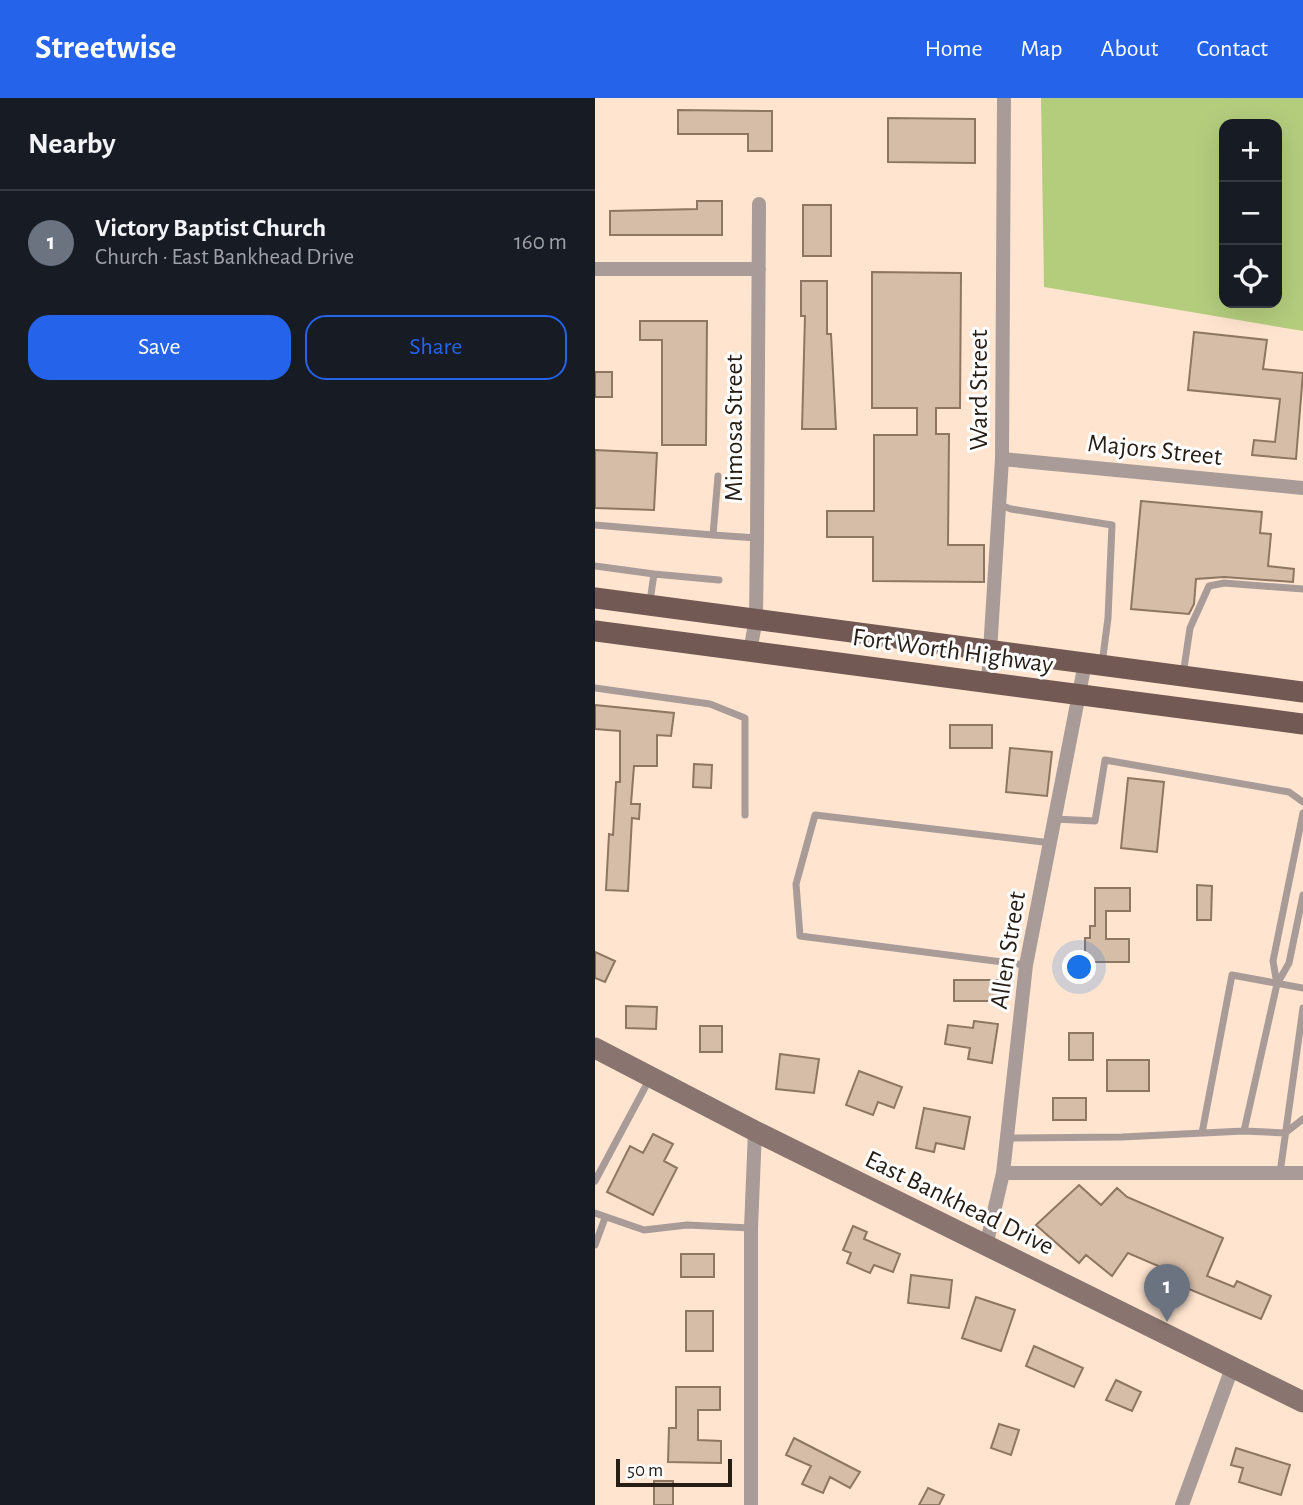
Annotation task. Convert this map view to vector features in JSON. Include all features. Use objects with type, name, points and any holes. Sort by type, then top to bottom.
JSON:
[{"type":"main road","name":"Fort Worth Highway","points":[[595,598],[1303,692]]},
{"type":"main road","name":"Fort Worth Highway","points":[[595,631],[1303,724]]},
{"type":"street","name":"Ward Street","points":[[988,683],[1002,459],[1004,98]]},
{"type":"street","name":"Mimosa Street","points":[[750,651],[756,619],[759,204]]},
{"type":"street","points":[[595,269],[759,269]]},
{"type":"street","name":"Majors Street","points":[[1002,459],[1303,488]]},
{"type":"street","name":"Allen Street","points":[[986,1246],[1003,1172],[1026,965],[1080,695],[1093,664]]},
{"type":"street","name":"East Bankhead Drive","points":[[595,1048],[755,1131],[1303,1402]]},
{"type":"street","points":[[751,1505],[751,1227],[755,1131]]},
{"type":"street","points":[[1003,1172],[1303,1173]]},
{"type":"street","points":[[1182,1505],[1232,1368]]},
{"type":"lane","points":[[713,535],[718,476]]},
{"type":"lane","points":[[999,505],[1112,525],[1108,618],[1093,664]]},
{"type":"lane","points":[[595,525],[757,538]]},
{"type":"lane","points":[[595,566],[719,580]]},
{"type":"lane","points":[[649,605],[654,574]]},
{"type":"lane","points":[[1183,676],[1190,628],[1205,589],[1224,583],[1303,589]]},
{"type":"lane","points":[[595,688],[710,704],[745,718],[745,815]]},
{"type":"lane","points":[[1055,819],[1095,821],[1105,760],[1289,792],[1303,802]]},
{"type":"lane","points":[[1277,984],[1273,961],[1303,813]]},
{"type":"lane","points":[[1026,965],[800,936],[796,884],[815,815],[1051,843]]},
{"type":"lane","points":[[1244,1130],[1277,984],[1289,963],[1303,895]]},
{"type":"lane","points":[[1202,1133],[1232,975],[1303,988]]},
{"type":"lane","points":[[1280,1173],[1303,1008]]},
{"type":"lane","points":[[595,1181],[651,1077]]},
{"type":"lane","points":[[1007,1138],[1244,1130],[1285,1133],[1303,1119]]},
{"type":"lane","points":[[595,1213],[644,1230],[687,1225],[751,1227]]},
{"type":"lane","points":[[595,1245],[605,1218]]},
{"type":"green space","points":[[1041,98],[1303,98],[1303,331],[1044,287]]},
{"type":"building","points":[[678,110],[772,111],[772,151],[748,151],[748,134],[678,134]]},
{"type":"building","points":[[888,118],[975,119],[975,163],[888,162]]},
{"type":"building","points":[[697,201],[722,201],[722,235],[610,235],[610,211],[697,209]]},
{"type":"building","points":[[803,205],[831,205],[831,256],[803,256]]},
{"type":"building","points":[[872,272],[961,273],[960,408],[936,408],[936,434],[949,434],[948,545],[984,545],[984,582],[873,581],[873,537],[827,537],[827,511],[874,511],[874,435],[917,435],[917,408],[872,408]]},
{"type":"building","points":[[801,281],[827,281],[827,334],[831,334],[836,429],[802,429],[805,316],[801,316]]},
{"type":"building","points":[[640,321],[707,321],[706,445],[662,445],[662,340],[640,340]]},
{"type":"building","points":[[1194,332],[1267,340],[1263,369],[1303,373],[1296,459],[1252,455],[1254,440],[1275,442],[1280,399],[1188,390]]},
{"type":"building","points":[[595,372],[612,372],[612,397],[595,397]]},
{"type":"building","points":[[595,450],[657,453],[654,510],[595,508]]},
{"type":"building","points":[[1141,501],[1262,512],[1260,533],[1271,534],[1268,566],[1294,569],[1293,582],[1224,577],[1196,579],[1194,604],[1189,614],[1131,609]]},
{"type":"building","points":[[595,705],[674,713],[671,736],[657,735],[657,766],[634,766],[631,804],[640,804],[639,819],[632,818],[628,891],[606,890],[609,834],[613,835],[616,782],[620,782],[620,731],[595,729]]},
{"type":"building","points":[[950,725],[992,725],[992,748],[950,748]]},
{"type":"building","points":[[1010,748],[1052,752],[1047,796],[1006,792]]},
{"type":"building","points":[[694,764],[712,765],[711,788],[693,787]]},
{"type":"building","points":[[1128,778],[1164,782],[1157,852],[1121,848]]},
{"type":"building","points":[[1197,885],[1212,886],[1211,920],[1197,920]]},
{"type":"building","points":[[1095,888],[1130,888],[1130,911],[1106,911],[1106,939],[1129,939],[1129,962],[1085,962],[1085,938],[1090,938],[1090,926],[1095,926]]},
{"type":"building","points":[[595,952],[615,961],[605,982],[595,978]]},
{"type":"building","points":[[954,980],[1003,980],[1003,1001],[954,1001]]},
{"type":"building","points":[[626,1006],[657,1007],[656,1029],[626,1028]]},
{"type":"building","points":[[974,1021],[998,1024],[992,1063],[968,1059],[970,1048],[945,1044],[948,1025],[973,1028]]},
{"type":"building","points":[[700,1026],[722,1026],[722,1052],[700,1052]]},
{"type":"building","points":[[1069,1033],[1093,1033],[1093,1060],[1069,1060]]},
{"type":"building","points":[[780,1054],[819,1059],[814,1093],[776,1089]]},
{"type":"building","points":[[1107,1060],[1149,1060],[1149,1091],[1107,1091]]},
{"type":"building","points":[[859,1071],[902,1087],[894,1108],[878,1102],[873,1115],[846,1105]]},
{"type":"building","points":[[1053,1098],[1086,1098],[1086,1120],[1053,1120]]},
{"type":"building","points":[[924,1108],[970,1117],[964,1149],[936,1143],[934,1152],[916,1148]]},
{"type":"building","points":[[653,1134],[673,1144],[664,1161],[677,1168],[653,1215],[607,1192],[630,1146],[643,1153]]},
{"type":"building","points":[[1079,1185],[1101,1205],[1117,1188],[1127,1197],[1223,1238],[1207,1276],[1234,1287],[1237,1281],[1271,1296],[1261,1319],[1177,1284],[1167,1306],[1150,1299],[1163,1268],[1128,1253],[1112,1276],[1086,1255],[1079,1263],[1036,1225]]},
{"type":"building","points":[[853,1226],[867,1232],[864,1239],[900,1254],[893,1272],[874,1265],[870,1273],[847,1263],[851,1253],[843,1250]]},
{"type":"building","points":[[681,1254],[714,1254],[714,1277],[681,1277]]},
{"type":"building","points":[[911,1275],[952,1280],[949,1308],[908,1303]]},
{"type":"building","points":[[976,1297],[1015,1310],[1001,1351],[962,1338]]},
{"type":"building","points":[[686,1311],[713,1311],[713,1351],[686,1351]]},
{"type":"building","points":[[1034,1346],[1083,1368],[1074,1387],[1026,1366]]},
{"type":"building","points":[[1116,1380],[1141,1392],[1132,1411],[1106,1400]]},
{"type":"building","points":[[676,1387],[720,1387],[720,1410],[698,1410],[698,1440],[721,1441],[721,1463],[668,1462],[669,1428],[676,1428]]},
{"type":"building","points":[[999,1424],[1019,1430],[1011,1455],[991,1448]]},
{"type":"building","points":[[794,1438],[860,1472],[850,1488],[830,1477],[823,1493],[802,1484],[811,1466],[786,1455]]},
{"type":"building","points":[[1236,1448],[1290,1465],[1281,1495],[1239,1482],[1243,1468],[1231,1465]]},
{"type":"building","points":[[654,1481],[673,1481],[673,1505],[654,1505]]},
{"type":"building","points":[[928,1488],[944,1495],[939,1505],[919,1505]]},
{"type":"place","name":"Victory Baptist Church","points":[[1167,1322]]}]
